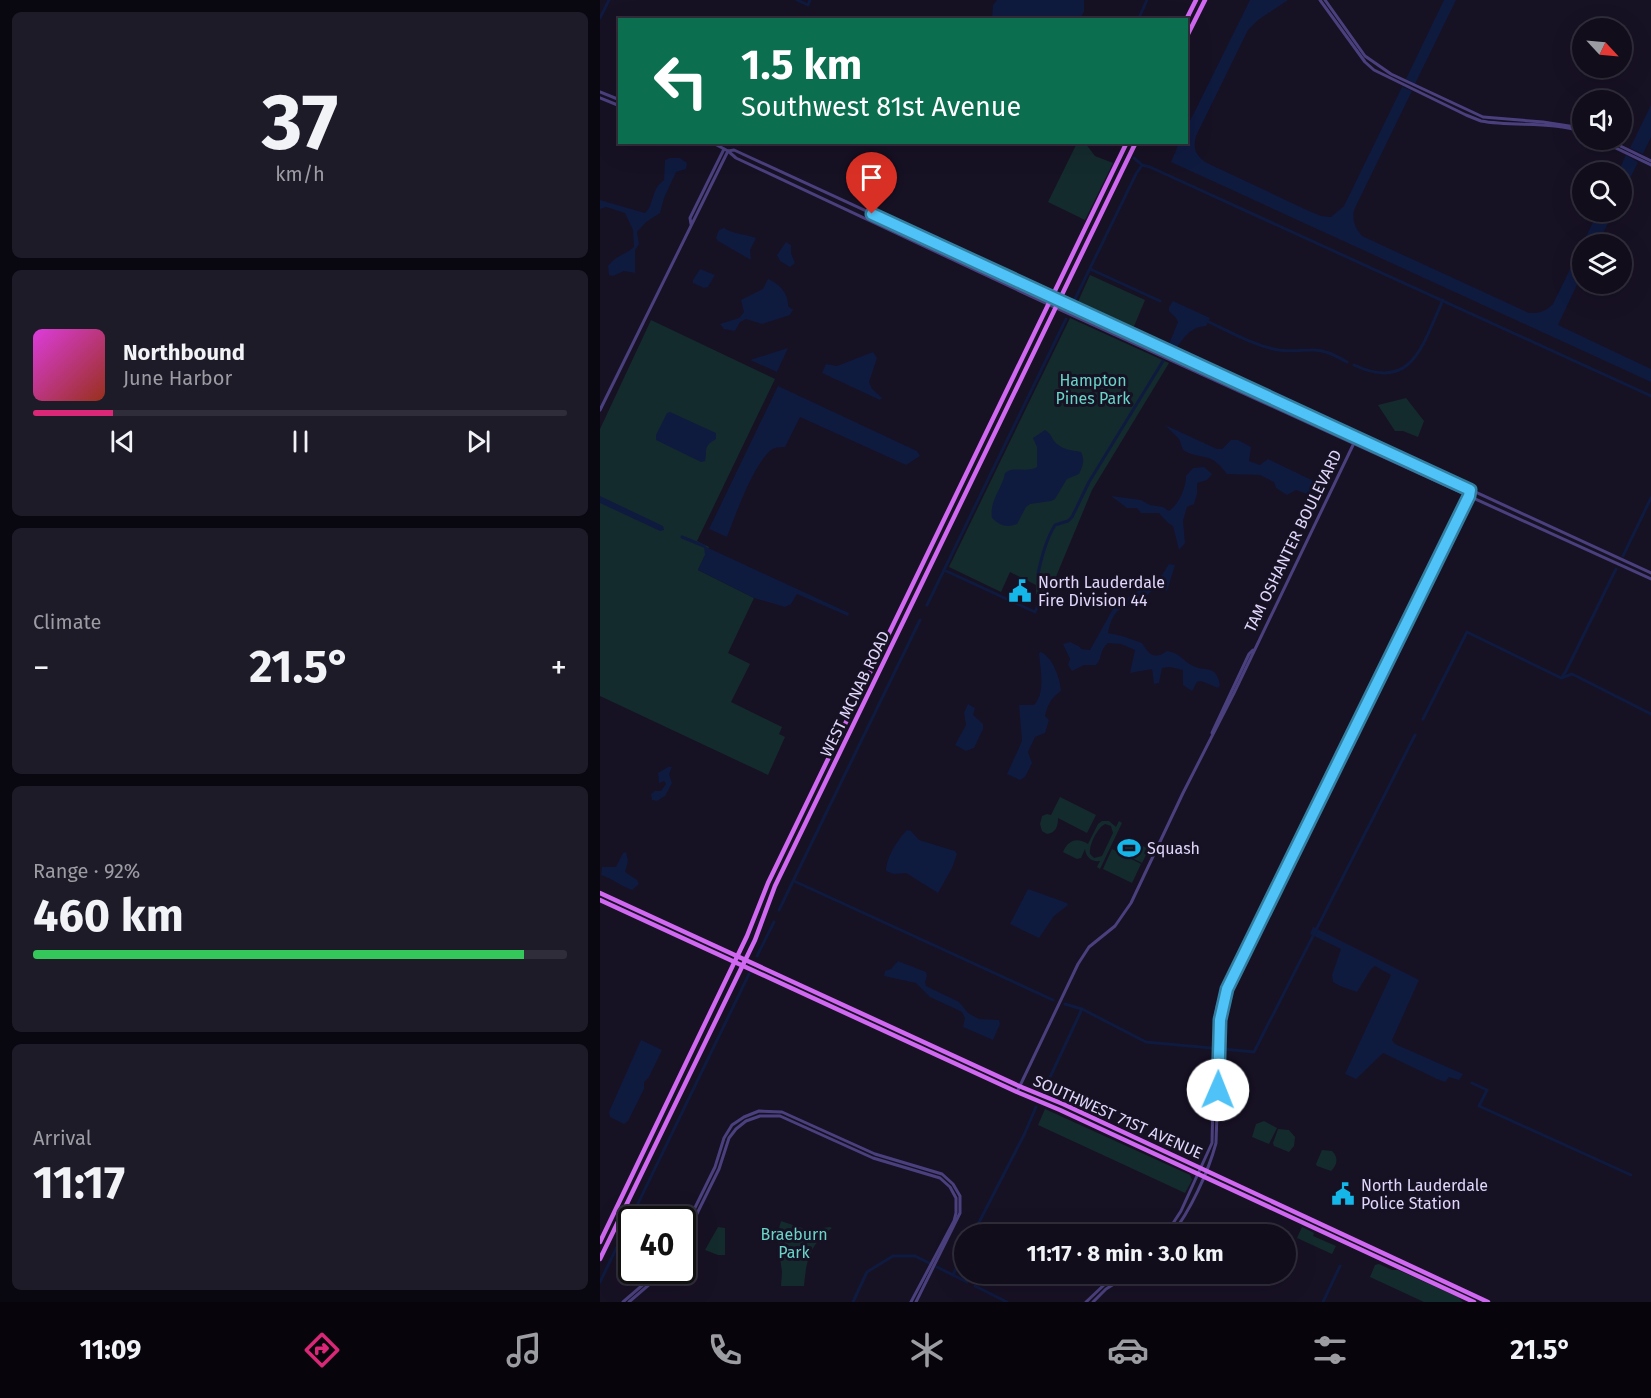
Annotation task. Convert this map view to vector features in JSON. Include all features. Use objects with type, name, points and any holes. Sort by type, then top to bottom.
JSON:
[{"type":"main road","points":[[1187,18],[1196,0]]},
{"type":"main road","points":[[1188,34],[1205,0]]},
{"type":"main road","name":"WEST MCNAB ROAD","points":[[600,1242],[736,959],[771,875],[946,519],[1126,144]]},
{"type":"main road","name":"WEST MCNAB ROAD","points":[[600,1259],[755,940],[775,886],[1135,144]]},
{"type":"main road","points":[[1012,381],[1019,385]]},
{"type":"main road","points":[[937,552],[946,527],[946,519]]},
{"type":"main road","points":[[600,894],[736,959]]},
{"type":"main road","points":[[600,900],[736,959]]},
{"type":"main road","name":"SOUTHWEST 71ST AVENUE","points":[[736,959],[834,1001],[958,1062],[1488,1302]]},
{"type":"main road","name":"SOUTHWEST 71ST AVENUE","points":[[744,962],[831,1007],[948,1060],[972,1065],[1018,1089]]},
{"type":"main road","points":[[795,990],[802,990],[828,1002],[834,1001]]},
{"type":"main road","points":[[831,1007],[840,1005],[886,1025]]},
{"type":"main road","name":"SOUTHWEST 71ST AVENUE","points":[[1203,1172],[1474,1302]]},
{"type":"street","points":[[1320,0],[1365,62],[1389,78],[1481,121],[1495,124],[1572,129]]},
{"type":"street","points":[[1325,0],[1365,56],[1400,79],[1482,117],[1544,122],[1572,128]]},
{"type":"street","points":[[600,92],[618,99]]},
{"type":"street","points":[[605,94],[600,98],[618,105]]},
{"type":"street","points":[[714,144],[736,158],[1049,305],[1651,579]]},
{"type":"street","points":[[726,150],[734,150],[1651,573]]},
{"type":"street","points":[[691,224],[690,219],[726,150]]},
{"type":"street","points":[[600,410],[711,187],[726,150]]},
{"type":"street","points":[[1620,150],[1651,165]]},
{"type":"street","points":[[1630,150],[1651,160]]},
{"type":"street","points":[[708,181],[711,187]]},
{"type":"street","name":"TAM OSHANTER BOULEVARD","points":[[1018,1089],[1083,956],[1089,947],[1115,926],[1131,903],[1353,443]]},
{"type":"street","points":[[1179,1224],[1186,1213],[1216,1143],[1222,1003],[1345,744],[1470,490]]},
{"type":"street","points":[[1173,1224],[1203,1172],[1210,1150],[1213,1135],[1215,1019],[1225,981],[1345,744]]},
{"type":"street","points":[[1277,886],[1284,869],[1283,864]]},
{"type":"street","points":[[696,1206],[715,1167],[724,1138],[732,1125],[759,1111],[782,1112],[875,1154],[942,1174],[960,1196],[960,1213],[911,1302]]},
{"type":"street","points":[[696,1215],[719,1168],[729,1138],[746,1121],[760,1116],[780,1116],[873,1158],[933,1175],[945,1181],[956,1198],[956,1214],[916,1302]]},
{"type":"street","points":[[623,1302],[644,1284]]},
{"type":"street","points":[[629,1302],[650,1284]]},
{"type":"street","points":[[1086,1302],[1105,1284]]},
{"type":"street","points":[[1093,1302],[1114,1284]]},
{"type":"green space","points":[[1077,144],[1086,144],[1095,156],[1113,163],[1085,220],[1048,202]]},
{"type":"green space","points":[[1090,275],[1145,300],[1132,331],[1077,304]]},
{"type":"green space","name":"Hampton Pines Park","points":[[1070,318],[1169,363],[1092,490],[1048,596],[1044,598],[1036,594],[1036,585],[1010,572],[1001,592],[949,567]]},
{"type":"green space","points":[[651,320],[775,379],[697,541],[709,547],[698,570],[754,598],[728,653],[750,664],[731,702],[782,727],[779,734],[785,737],[768,775],[600,696],[600,429]]},
{"type":"green space","points":[[1406,398],[1424,421],[1418,437],[1403,431],[1395,431],[1378,405]]},
{"type":"green space","points":[[1060,797],[1096,815],[1087,833],[1058,818],[1053,832],[1047,834],[1042,831],[1040,824],[1042,816],[1051,815]]},
{"type":"green space","points":[[1102,821],[1109,821],[1116,827],[1119,821],[1122,823],[1100,869],[1097,867],[1100,861],[1090,858],[1085,849],[1081,858],[1077,859],[1063,852],[1073,841],[1088,844],[1098,824]],"holes":[[[1105,824],[1111,826],[1113,833],[1102,856],[1094,858],[1090,854],[1094,837]]]},
{"type":"green space","points":[[1128,839],[1149,849],[1142,863],[1122,853]]},
{"type":"green space","points":[[1112,849],[1141,864],[1132,883],[1103,869]]},
{"type":"green space","points":[[1045,1109],[1190,1175],[1192,1180],[1185,1193],[1038,1125]]},
{"type":"green space","points":[[1264,1121],[1277,1128],[1269,1144],[1252,1137],[1256,1124]]},
{"type":"green space","points":[[1278,1129],[1289,1130],[1295,1137],[1294,1146],[1289,1152],[1274,1146]]},
{"type":"green space","points":[[1322,1150],[1332,1151],[1336,1156],[1336,1164],[1331,1171],[1316,1164]]},
{"type":"green space","name":"Braeburn Park","points":[[781,1221],[808,1230],[832,1228],[819,1240],[810,1254],[804,1286],[781,1286],[782,1272],[777,1236]]},
{"type":"green space","points":[[718,1227],[725,1228],[725,1255],[705,1250]]},
{"type":"green space","points":[[1302,1227],[1314,1233],[1313,1236],[1336,1246],[1332,1254],[1297,1238]]},
{"type":"green space","points":[[1379,1264],[1458,1297],[1463,1302],[1424,1302],[1370,1277],[1375,1265]]},
{"type":"water","points":[[997,0],[1084,0],[1084,12],[1081,18],[992,18],[993,5]]},
{"type":"water","points":[[1250,0],[1288,0],[1258,20],[1248,30],[1196,136],[1196,150],[1202,159],[1309,211],[1331,217],[1344,206],[1402,87],[1412,91],[1354,210],[1353,218],[1362,236],[1529,313],[1542,312],[1553,304],[1572,265],[1573,294],[1558,325],[1651,369],[1651,382],[1171,162],[1179,144],[1188,144],[1188,125]]},
{"type":"water","points":[[1444,0],[1456,0],[1415,84],[1406,79]]},
{"type":"water","points":[[1651,105],[1651,137],[1643,154],[1632,149],[1632,144]]},
{"type":"water","points":[[1626,155],[1638,162],[1632,174],[1632,162],[1623,162]]},
{"type":"water","points":[[680,158],[687,163],[686,169],[676,172],[660,213],[646,222],[637,232],[639,244],[635,250],[635,273],[624,271],[613,276],[609,275],[608,266],[634,247],[633,230],[625,213],[606,207],[600,209],[600,200],[645,213],[657,188],[664,180],[665,160]]},
{"type":"water","points":[[1593,222],[1609,222],[1602,234],[1587,234]]},
{"type":"water","points":[[724,228],[756,238],[750,250],[751,260],[718,241],[716,238],[719,230]]},
{"type":"water","points":[[786,242],[791,245],[795,263],[790,267],[780,261],[777,255]]},
{"type":"water","points":[[700,269],[715,275],[708,287],[704,288],[693,283]]},
{"type":"water","points":[[768,279],[776,283],[785,293],[788,306],[793,310],[790,315],[762,324],[746,319],[740,322],[735,331],[724,329],[720,324],[739,318],[744,312],[741,300],[763,289]]},
{"type":"water","points":[[1173,301],[1210,318],[1206,326],[1186,335],[1177,347],[1169,344],[1178,322],[1169,311]]},
{"type":"water","points":[[788,348],[777,372],[750,360]]},
{"type":"water","points":[[873,352],[877,358],[869,382],[872,389],[882,398],[880,400],[822,373],[826,364],[837,366]]},
{"type":"water","points":[[778,386],[917,451],[920,456],[906,465],[800,417],[785,447],[771,450],[764,457],[746,490],[727,537],[709,529]]},
{"type":"water","points":[[670,412],[716,433],[716,439],[707,447],[705,461],[701,462],[656,440],[656,435],[667,413]]},
{"type":"water","points":[[1165,425],[1217,449],[1222,449],[1231,440],[1238,440],[1251,447],[1249,461],[1260,465],[1268,459],[1322,485],[1321,489],[1312,496],[1296,490],[1287,495],[1276,488],[1274,482],[1260,475],[1227,474],[1215,461],[1183,450],[1179,439]]},
{"type":"water","points":[[1045,430],[1060,446],[1081,452],[1083,460],[1079,474],[1067,479],[1055,499],[1030,504],[1026,507],[1017,524],[1007,526],[1001,524],[992,518],[992,506],[1005,473],[1037,467],[1037,447],[1033,438]]},
{"type":"water","points":[[1204,467],[1212,474],[1207,480],[1197,483],[1194,504],[1187,507],[1183,521],[1185,543],[1179,550],[1173,526],[1159,513],[1141,513],[1137,508],[1127,508],[1111,496],[1141,500],[1169,511],[1181,495],[1186,476],[1193,468]]},
{"type":"water","points":[[600,496],[663,526],[664,530],[660,531],[600,503]]},
{"type":"water","points":[[704,546],[849,613],[848,616],[797,594],[791,604],[785,607],[754,598],[698,570],[705,555]]},
{"type":"water","points":[[1169,564],[1175,565],[1167,591],[1161,587],[1158,588],[1146,597],[1143,603],[1123,607],[1112,619],[1108,633],[1142,643],[1153,655],[1171,652],[1191,665],[1213,671],[1218,678],[1220,685],[1218,688],[1201,681],[1197,682],[1192,691],[1183,685],[1183,670],[1170,667],[1162,668],[1159,683],[1154,684],[1152,669],[1130,673],[1135,650],[1121,644],[1108,643],[1103,648],[1096,665],[1084,665],[1072,671],[1068,665],[1070,659],[1063,644],[1070,642],[1081,649],[1090,650],[1114,607],[1162,575]]},
{"type":"water","points":[[1041,652],[1055,669],[1061,691],[1049,705],[1045,716],[1049,720],[1045,733],[1035,737],[1028,752],[1032,763],[1025,777],[1020,780],[1007,774],[1022,741],[1019,705],[1034,705],[1040,694],[1039,653]]},
{"type":"water","points":[[968,704],[975,708],[973,715],[983,724],[983,729],[974,748],[966,751],[955,745],[966,725],[964,713]]},
{"type":"water","points":[[672,767],[669,774],[672,783],[665,796],[657,801],[652,800],[651,794],[661,791],[666,784],[664,781],[659,783],[658,773]]},
{"type":"water","points":[[907,830],[919,840],[955,851],[957,854],[938,893],[906,873],[894,874],[886,871],[893,849]]},
{"type":"water","points":[[626,852],[628,861],[625,872],[639,884],[632,890],[601,875],[602,867],[616,867],[623,853]]},
{"type":"water","points":[[1028,889],[1068,905],[1054,916],[1039,938],[1010,924]]},
{"type":"water","points":[[1313,927],[1419,980],[1392,1040],[1395,1044],[1463,1074],[1459,1080],[1449,1077],[1445,1082],[1383,1053],[1356,1079],[1345,1074],[1391,975],[1375,966],[1357,992],[1333,982],[1332,975],[1341,949],[1310,934]]},
{"type":"water","points":[[898,961],[926,972],[926,986],[959,1002],[968,1013],[979,1019],[999,1020],[1000,1024],[993,1040],[963,1027],[965,1018],[962,1012],[930,997],[916,983],[884,976],[885,971],[891,969]]},
{"type":"water","points":[[641,1040],[662,1050],[649,1077],[644,1082],[644,1089],[628,1121],[624,1124],[610,1117],[609,1112]]},
{"type":"waterway","points":[[600,18],[609,0]]},
{"type":"waterway","points":[[797,0],[808,5],[810,0]]},
{"type":"waterway","points":[[1139,18],[1147,0]]},
{"type":"waterway","points":[[1134,158],[1142,165]]},
{"type":"waterway","points":[[1074,301],[1142,165],[1651,396]]},
{"type":"waterway","points":[[1090,269],[1160,301]]},
{"type":"waterway","points":[[1354,365],[1374,372],[1390,373],[1403,368],[1422,347],[1443,300]]},
{"type":"waterway","points":[[927,605],[1066,319]]},
{"type":"waterway","points":[[1207,321],[1269,348],[1286,351],[1321,351],[1347,362]]},
{"type":"waterway","points":[[1038,574],[1049,536],[1055,525],[1068,521],[1072,517],[1089,482],[1163,361]]},
{"type":"waterway","points":[[1623,556],[1651,498]]},
{"type":"waterway","points":[[682,537],[704,546]]},
{"type":"waterway","points":[[1562,677],[1616,569]]},
{"type":"waterway","points":[[944,570],[1035,612],[1039,603]]},
{"type":"waterway","points":[[779,910],[920,620]]},
{"type":"waterway","points":[[1423,719],[1467,632],[1561,678],[1572,674],[1651,714]]},
{"type":"waterway","points":[[1223,1049],[1254,1052],[1415,735]]},
{"type":"waterway","points":[[794,881],[1053,1000]]},
{"type":"waterway","points":[[757,956],[774,922]]},
{"type":"waterway","points":[[600,1282],[749,974]]},
{"type":"waterway","points":[[1044,1090],[1082,1009],[1065,1004]]},
{"type":"waterway","points":[[1082,1009],[1146,1042],[1211,1048]]},
{"type":"waterway","points":[[1472,1083],[1487,1090],[1479,1106],[1631,1175]]},
{"type":"waterway","points":[[978,1224],[1036,1107]]},
{"type":"waterway","points":[[853,1302],[867,1272],[893,1256],[915,1256],[929,1263]]},
{"type":"waterway","points":[[1323,1302],[1340,1266]]},
{"type":"waterway","points":[[937,1267],[953,1275],[954,1273]]},
{"type":"waterway","points":[[975,1286],[1007,1302]]},
{"type":"place","name":"North Lauderdale Fire Division 44","points":[[1020,591]]},
{"type":"place","name":"Squash","points":[[1129,848]]},
{"type":"place","name":"North Lauderdale Police Station","points":[[1343,1194]]},
{"type":"route","points":[[872,214],[1470,490],[1227,989],[1220,1020],[1218,1090]]}]
